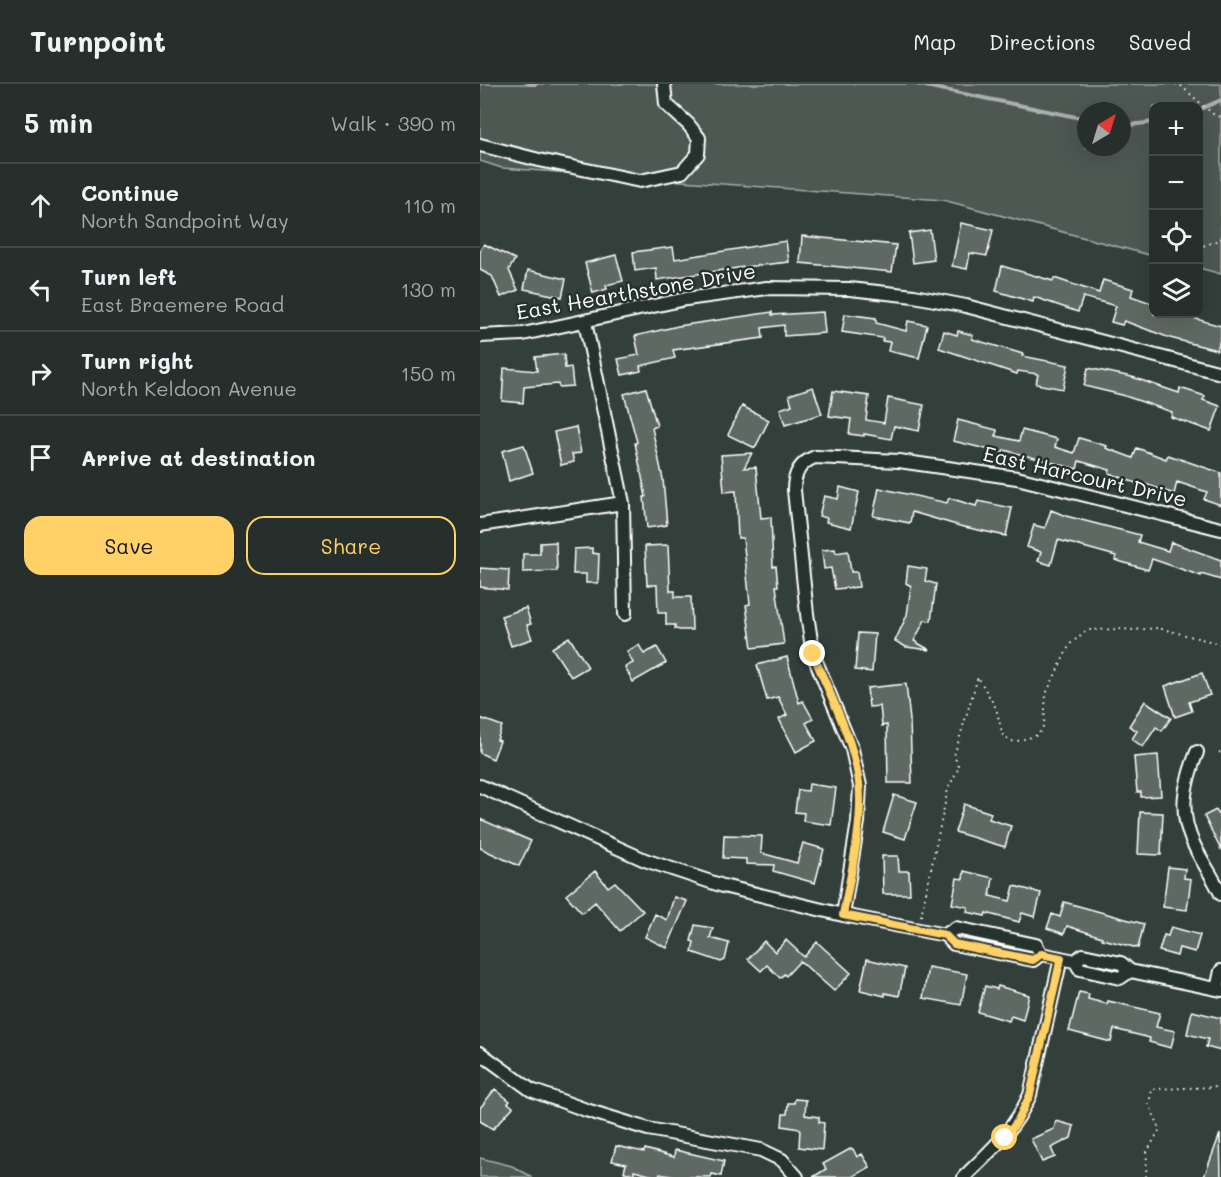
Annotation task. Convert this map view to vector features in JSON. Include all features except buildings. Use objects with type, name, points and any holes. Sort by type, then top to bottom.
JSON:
[{"type":"street","points":[[480,145],[640,181],[682,172],[698,154],[699,138],[688,124],[666,104],[664,84]]},
{"type":"street","name":"East Hearthstone Drive","points":[[480,336],[522,334],[686,299],[767,288],[850,289],[914,296],[966,306],[1221,373]]},
{"type":"street","points":[[585,322],[623,503],[625,614]]},
{"type":"street","name":"East Harcourt Drive","points":[[843,915],[858,822],[860,786],[852,749],[813,654],[794,490],[794,478],[799,467],[806,460],[815,457],[898,461],[1017,478],[1221,529]]},
{"type":"street","points":[[480,525],[623,503]]},
{"type":"street","points":[[1197,752],[1186,784],[1185,819],[1194,847],[1221,894]]},
{"type":"street","points":[[480,786],[645,860],[723,886],[843,915],[945,935],[954,944],[1033,960],[1041,954],[1075,961],[1083,955],[1121,963],[1130,971],[1219,990],[1221,970]]},
{"type":"street","points":[[964,1177],[1005,1138],[1024,1110],[1030,1095],[1061,958]]},
{"type":"street","points":[[480,1053],[531,1090],[648,1130],[761,1150],[782,1160],[797,1177]]},
{"type":"path","points":[[1176,84],[1221,118]]},
{"type":"path","points":[[1203,246],[1221,239]]},
{"type":"path","points":[[921,916],[948,789],[959,767],[954,756],[978,677],[996,708],[1003,736],[1014,742],[1038,735],[1044,725],[1047,694],[1070,644],[1087,630],[1158,628],[1221,644]]},
{"type":"path","points":[[1146,1177],[1147,1152],[1160,1129],[1149,1104],[1152,1089],[1221,1087]]},
{"type":"shaded area","points":[[480,84],[1221,84],[1221,274],[1203,269],[1203,102],[1149,102],[1149,255],[943,200],[502,168],[480,161]]},
{"type":"shaded area","points":[[480,1158],[512,1166],[532,1177],[480,1177]]},
{"type":"waterway","points":[[528,84],[536,84]]},
{"type":"waterway","points":[[916,84],[1077,117]]},
{"type":"waterway","points":[[1203,108],[1221,100]]},
{"type":"waterway","points":[[1131,125],[1149,123]]},
{"type":"route","points":[[813,654],[852,749],[860,786],[858,822],[843,915],[945,935],[954,944],[1033,960],[1041,954],[1061,958],[1030,1095],[1024,1110],[1005,1138]]}]
